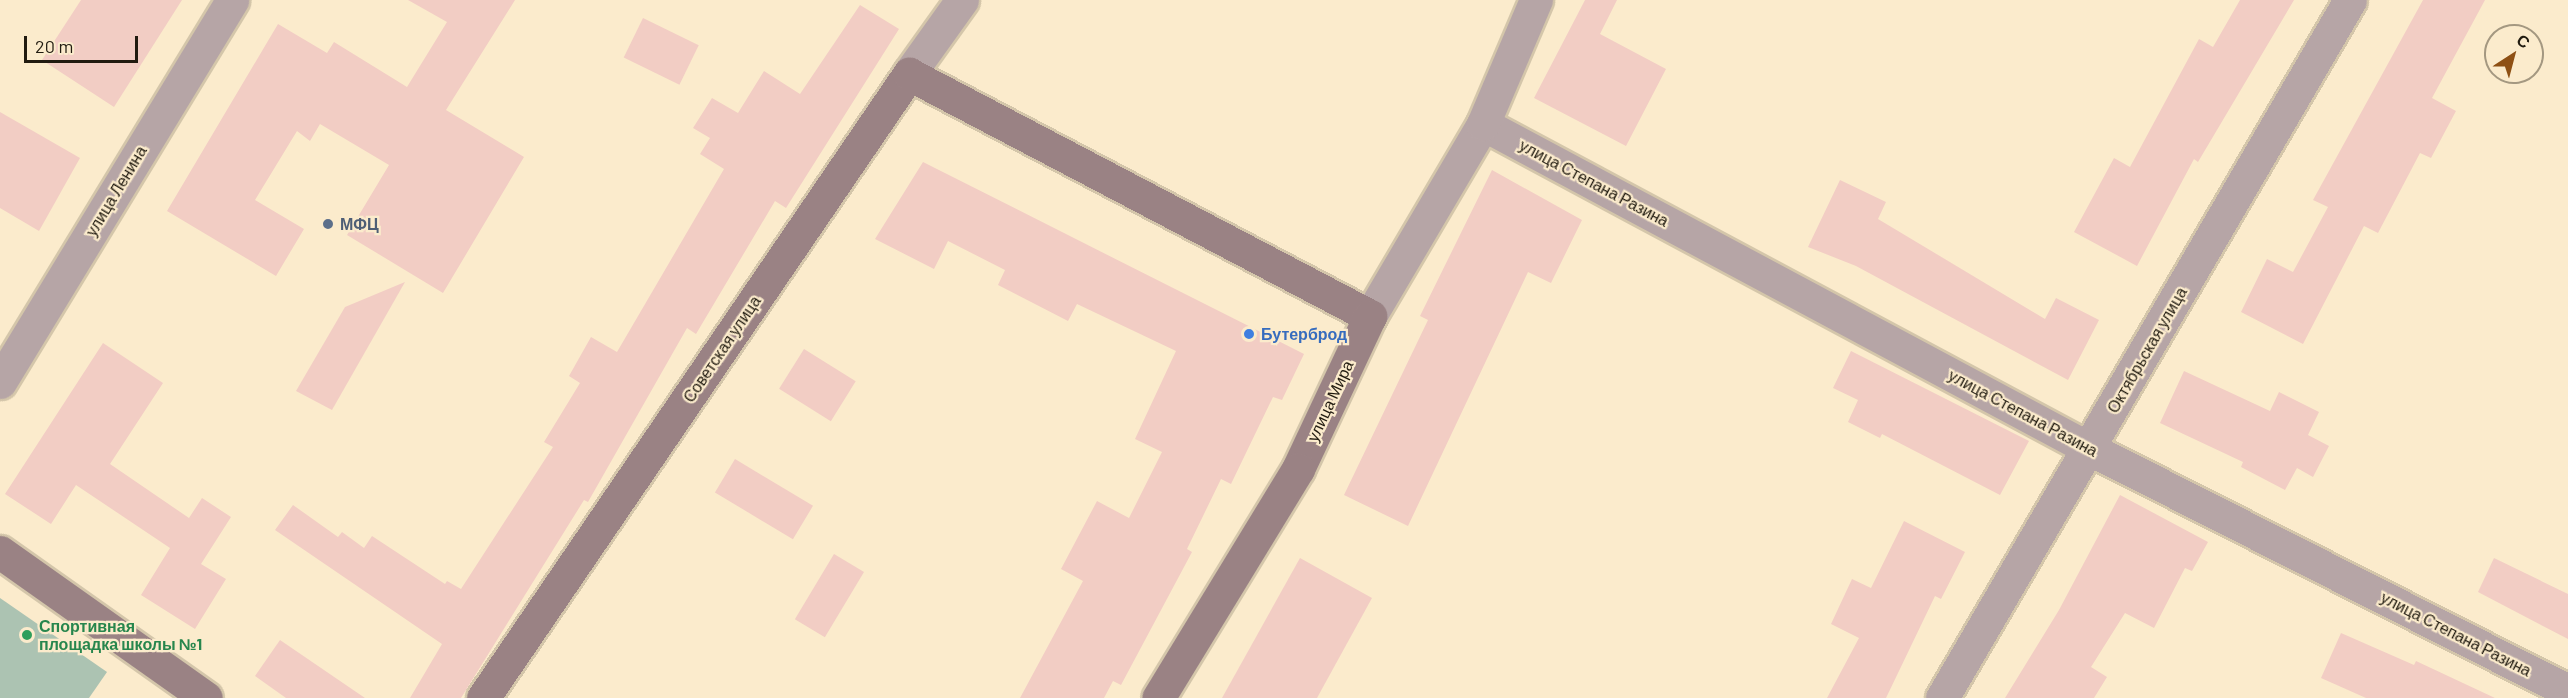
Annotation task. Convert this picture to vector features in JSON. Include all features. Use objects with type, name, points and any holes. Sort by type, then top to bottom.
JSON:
[{"type":"street","name":"улица Ленина","points":[[0,382],[232,0]]},
{"type":"street","name":"Советская улица","points":[[483,698],[909,74],[962,0]]},
{"type":"street","name":"улица Мира","points":[[1158,698],[1299,469],[1370,316],[1483,124],[1536,0]]},
{"type":"street","name":"Октябрьская улица","points":[[1942,698],[2090,449],[2350,0]]},
{"type":"street","points":[[909,74],[1370,316]]},
{"type":"street","name":"улица Степана Разина","points":[[1483,124],[2090,449],[2568,691]]},
{"type":"street","points":[[0,552],[206,698]]},
{"type":"green space","name":"Спортивная площадка школы №1","points":[[0,598],[107,672],[89,698],[0,698]]},
{"type":"building","points":[[81,0],[182,0],[114,107],[42,60]]},
{"type":"building","points":[[408,0],[515,0],[446,110],[524,157],[443,293],[347,235],[389,165],[320,124],[310,141],[297,131],[255,200],[304,229],[276,276],[167,211],[278,24],[327,53],[334,42],[407,87],[447,22]]},
{"type":"building","points":[[1585,0],[1617,0],[1600,34],[1666,69],[1626,146],[1534,98]]},
{"type":"building","points":[[2240,0],[2294,0],[2198,162],[2194,159],[2137,266],[2074,232],[2114,158],[2130,167],[2199,39],[2213,47]]},
{"type":"building","points":[[2423,0],[2485,0],[2432,98],[2456,111],[2431,158],[2420,153],[2378,233],[2364,226],[2303,344],[2241,312],[2267,259],[2293,272],[2328,207],[2313,200]]},
{"type":"building","points":[[860,5],[899,29],[786,208],[775,201],[696,334],[687,328],[588,502],[584,500],[461,698],[410,698],[442,644],[275,530],[293,505],[338,537],[342,532],[364,548],[372,536],[445,584],[447,581],[461,589],[553,447],[544,442],[580,383],[569,376],[591,337],[617,352],[724,169],[700,154],[710,138],[693,128],[712,98],[738,113],[764,71],[800,94]]},
{"type":"building","points":[[643,18],[699,45],[679,85],[624,58]]},
{"type":"building","points":[[0,112],[80,158],[39,231],[0,208]]},
{"type":"building","points":[[923,162],[1304,354],[1282,400],[1273,397],[1231,484],[1221,479],[1187,549],[1192,552],[1121,685],[1113,681],[1104,698],[1020,698],[1083,581],[1061,569],[1097,501],[1129,518],[1162,452],[1135,439],[1176,351],[1077,304],[1068,321],[998,285],[1005,270],[948,241],[934,269],[875,239]]},
{"type":"building","points":[[1492,170],[1582,220],[1551,283],[1528,272],[1408,526],[1344,495],[1428,320],[1420,316]]},
{"type":"building","points":[[1840,180],[1886,202],[1878,219],[2045,319],[2056,298],[2099,320],[2068,380],[1856,266],[1808,247]]},
{"type":"building","points":[[405,282],[332,410],[296,391],[345,307]]},
{"type":"building","points":[[103,343],[163,383],[110,464],[189,518],[202,498],[231,517],[201,564],[226,579],[195,629],[141,595],[170,548],[76,485],[51,524],[5,494]]},
{"type":"building","points":[[804,349],[856,381],[831,421],[779,389]]},
{"type":"building","points":[[1851,351],[2029,441],[2000,495],[1882,434],[1880,438],[1848,422],[1858,400],[1833,388]]},
{"type":"building","points":[[2184,371],[2270,411],[2279,392],[2319,412],[2308,435],[2329,446],[2313,477],[2297,468],[2285,490],[2241,467],[2243,462],[2160,423]]},
{"type":"building","points":[[735,459],[813,506],[793,539],[715,492]]},
{"type":"building","points":[[2120,495],[2208,542],[2192,571],[2185,568],[2154,628],[2125,613],[2091,667],[2107,677],[2094,698],[2005,698],[2059,610]]},
{"type":"building","points":[[1904,521],[1965,552],[1941,599],[1935,596],[1886,698],[1827,698],[1859,638],[1831,624],[1852,579],[1871,588]]},
{"type":"building","points":[[834,554],[864,572],[825,637],[795,619]]},
{"type":"building","points":[[1300,558],[1372,598],[1317,698],[1222,698]]},
{"type":"building","points":[[2494,558],[2568,594],[2568,639],[2478,592]]},
{"type":"building","points":[[2341,633],[2414,665],[2416,661],[2495,698],[2366,698],[2321,678]]},
{"type":"building","points":[[280,640],[365,698],[286,698],[255,676]]},
{"type":"place","name":"МФЦ","points":[[328,224]]},
{"type":"place","name":"Бутерброд","points":[[1249,334]]},
{"type":"place","name":"Спортивная площадка школы №1","points":[[27,635]]}]
